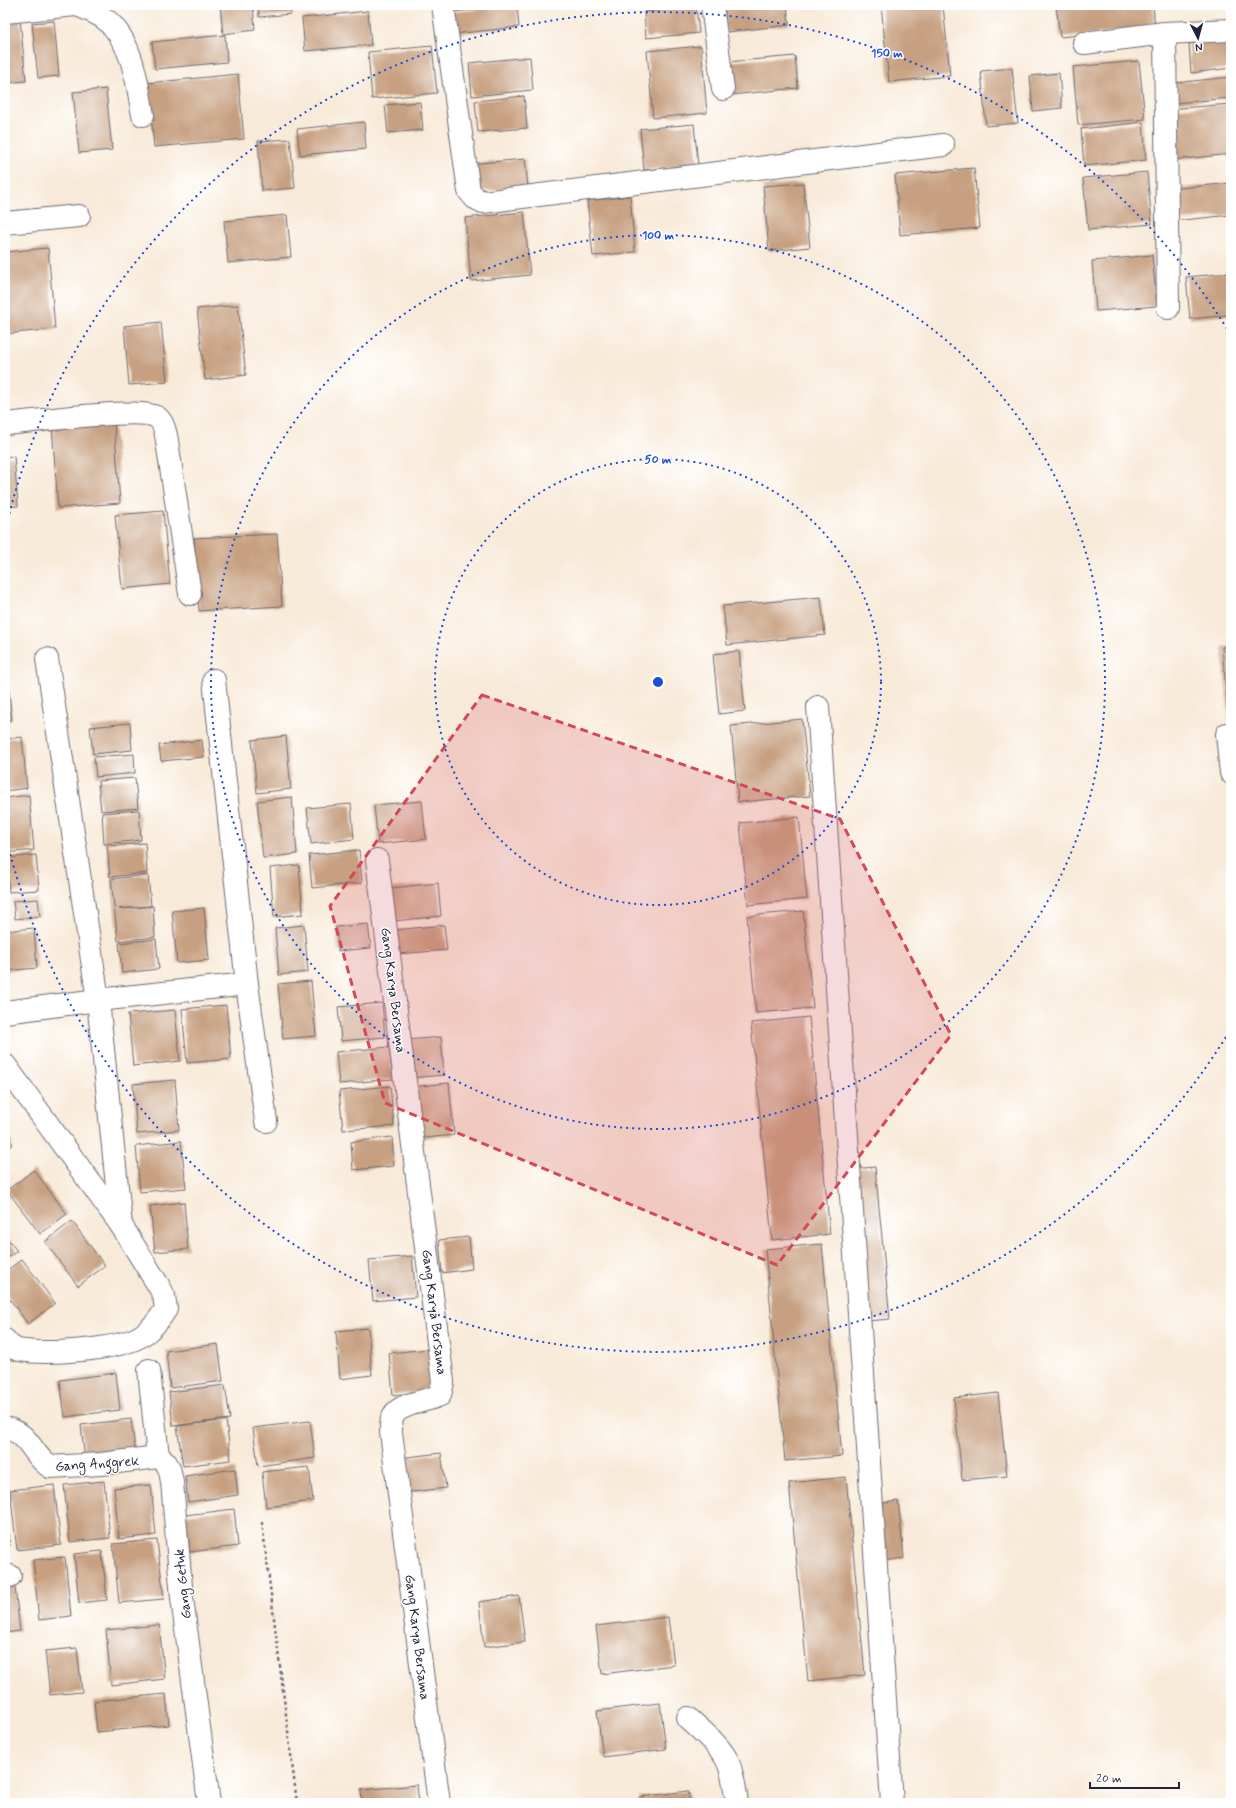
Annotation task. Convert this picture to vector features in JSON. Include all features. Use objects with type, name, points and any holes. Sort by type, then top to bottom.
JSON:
[{"type":"street","points":[[5,12],[77,5],[105,19],[123,39],[135,74],[143,115]]},
{"type":"street","points":[[443,5],[469,191],[475,198],[483,202],[943,145]]},
{"type":"street","points":[[712,5],[724,89]]},
{"type":"street","points":[[1084,43],[1165,33],[1231,30]]},
{"type":"street","points":[[1165,33],[1168,308]]},
{"type":"street","points":[[5,223],[79,216]]},
{"type":"street","points":[[5,424],[129,413],[151,415],[159,419],[164,429],[167,441],[190,594]]},
{"type":"street","points":[[47,659],[98,1000],[121,1225]]},
{"type":"street","points":[[214,680],[247,984],[266,1121]]},
{"type":"street","points":[[818,707],[892,1803]]},
{"type":"street","points":[[1227,734],[1231,773]]},
{"type":"street","name":"Gang Karya Bersama","points":[[377,860],[444,1382],[440,1394],[434,1398],[401,1408],[396,1412],[392,1419],[391,1432],[440,1803]]},
{"type":"street","points":[[5,1012],[98,1000],[247,984]]},
{"type":"street","points":[[5,1065],[121,1225],[164,1296],[166,1308],[158,1321],[142,1335],[127,1342],[110,1346],[53,1353],[18,1350],[9,1346],[5,1340]]},
{"type":"street","points":[[148,1370],[158,1458]]},
{"type":"street","name":"Gang Anggrek","points":[[5,1428],[17,1432],[22,1436],[41,1460],[50,1467],[63,1468],[158,1458]]},
{"type":"street","name":"Gang Getuk","points":[[158,1458],[165,1461],[167,1464],[172,1482],[182,1598],[209,1803]]},
{"type":"street","points":[[688,1718],[722,1752],[727,1760],[734,1783],[737,1803]]},
{"type":"path","points":[[262,1522],[298,1803]]},
{"type":"highlighted area","points":[[482,695],[840,819],[951,1035],[777,1265],[385,1103],[330,906]]},
{"type":"building","points":[[220,5],[253,5],[255,30],[223,34]]},
{"type":"building","points":[[258,5],[290,5],[291,14],[259,17]]},
{"type":"building","points":[[305,5],[343,5],[343,6],[306,10]]},
{"type":"building","points":[[724,5],[787,5],[789,25],[727,32]]},
{"type":"building","points":[[881,5],[943,5],[950,76],[889,82]]},
{"type":"building","points":[[1056,5],[1153,5],[1155,28],[1060,37]]},
{"type":"building","points":[[517,6],[519,27],[453,34],[451,12]]},
{"type":"building","points":[[696,7],[699,33],[646,38],[644,12]]},
{"type":"building","points":[[368,11],[371,45],[305,51],[302,18]]},
{"type":"building","points":[[20,19],[26,81],[5,83],[5,20]]},
{"type":"building","points":[[54,21],[59,76],[38,78],[32,23]]},
{"type":"building","points":[[225,35],[227,62],[155,69],[152,42]]},
{"type":"building","points":[[1231,40],[1231,68],[1191,73],[1189,44]]},
{"type":"building","points":[[432,46],[437,93],[372,99],[368,52]]},
{"type":"building","points":[[701,46],[707,113],[653,118],[647,51]]},
{"type":"building","points":[[795,56],[798,88],[731,95],[727,62]]},
{"type":"building","points":[[530,57],[533,90],[472,96],[469,63]]},
{"type":"building","points":[[1139,61],[1145,119],[1078,125],[1073,67]]},
{"type":"building","points":[[1012,68],[1018,123],[986,126],[981,71]]},
{"type":"building","points":[[1059,73],[1062,108],[1033,111],[1030,76]]},
{"type":"building","points":[[238,74],[244,139],[154,147],[148,83]]},
{"type":"building","points":[[1231,77],[1231,98],[1174,103],[1173,83]]},
{"type":"building","points":[[106,89],[112,150],[79,153],[73,92]]},
{"type":"building","points":[[524,96],[527,128],[478,132],[475,101]]},
{"type":"building","points":[[420,102],[423,130],[388,133],[385,105]]},
{"type":"building","points":[[1231,104],[1231,154],[1173,160],[1168,109]]},
{"type":"building","points":[[364,122],[366,149],[300,155],[297,129]]},
{"type":"building","points":[[1143,122],[1146,160],[1084,166],[1081,129]]},
{"type":"building","points":[[694,124],[698,165],[644,170],[640,129]]},
{"type":"building","points":[[290,139],[295,188],[262,191],[258,141]]},
{"type":"building","points":[[525,159],[528,187],[472,192],[469,164]]},
{"type":"building","points":[[974,168],[980,228],[900,235],[895,175]]},
{"type":"building","points":[[1147,172],[1152,224],[1088,230],[1083,178]]},
{"type":"building","points":[[803,183],[810,247],[769,251],[763,186]]},
{"type":"building","points":[[1231,183],[1231,215],[1174,221],[1170,189]]},
{"type":"building","points":[[630,196],[635,252],[593,256],[587,201]]},
{"type":"building","points":[[524,212],[530,275],[471,281],[465,218]]},
{"type":"building","points":[[287,215],[291,257],[228,263],[224,221]]},
{"type":"building","points":[[48,248],[55,329],[5,334],[5,252]]},
{"type":"building","points":[[1152,255],[1157,306],[1096,311],[1092,261]]},
{"type":"building","points":[[1231,273],[1231,315],[1190,319],[1186,277]]},
{"type":"building","points":[[238,305],[246,375],[205,380],[197,309]]},
{"type":"building","points":[[161,322],[167,382],[129,385],[124,326]]},
{"type":"building","points":[[114,421],[120,503],[58,508],[52,426]]},
{"type":"building","points":[[14,456],[18,506],[5,507],[5,457]]},
{"type":"building","points":[[163,511],[170,584],[122,589],[115,515]]},
{"type":"building","points":[[277,534],[282,606],[199,611],[194,538]]},
{"type":"building","points":[[821,597],[825,635],[727,645],[723,606]]},
{"type":"building","points":[[1231,646],[1231,721],[1229,722],[1222,647]]},
{"type":"building","points":[[739,651],[745,711],[719,714],[713,654]]},
{"type":"building","points":[[5,683],[8,683],[12,720],[5,721]]},
{"type":"building","points":[[802,719],[810,796],[738,802],[731,726]]},
{"type":"building","points":[[130,723],[132,750],[93,754],[90,727]]},
{"type":"building","points":[[286,736],[291,789],[257,793],[252,740]]},
{"type":"building","points":[[22,737],[27,788],[5,791],[5,739]]},
{"type":"building","points":[[202,740],[204,757],[161,761],[159,745]]},
{"type":"building","points":[[134,754],[135,773],[96,777],[94,757]]},
{"type":"building","points":[[135,778],[138,808],[101,811],[98,781]]},
{"type":"building","points":[[29,795],[34,850],[5,853],[5,798]]},
{"type":"building","points":[[292,797],[297,854],[263,858],[257,801]]},
{"type":"building","points":[[422,801],[426,839],[378,844],[374,805]]},
{"type":"building","points":[[351,804],[354,839],[311,844],[307,808]]},
{"type":"building","points":[[139,810],[141,840],[104,844],[102,813]]},
{"type":"building","points":[[799,817],[807,899],[748,905],[740,823]]},
{"type":"building","points":[[145,843],[147,873],[110,877],[107,846]]},
{"type":"building","points":[[359,850],[362,883],[312,888],[309,855]]},
{"type":"building","points":[[36,855],[39,890],[9,892],[6,858]]},
{"type":"building","points":[[299,865],[303,914],[274,917],[270,868]]},
{"type":"building","points":[[148,875],[151,906],[119,909],[153,906],[155,937],[118,941],[111,879]]},
{"type":"building","points":[[438,883],[441,916],[394,921],[391,888]]},
{"type":"building","points":[[38,899],[40,916],[15,919],[13,901]]},
{"type":"building","points":[[204,908],[209,960],[177,963],[172,911]]},
{"type":"building","points":[[803,911],[813,1008],[756,1013],[747,916]]},
{"type":"building","points":[[368,924],[371,948],[338,951],[336,927]]},
{"type":"building","points":[[304,925],[308,972],[279,975],[275,928]]},
{"type":"building","points":[[444,925],[447,950],[397,954],[395,930]]},
{"type":"building","points":[[34,928],[37,968],[5,971],[5,931]]},
{"type":"building","points":[[156,939],[159,969],[122,973],[119,943]]},
{"type":"building","points":[[311,981],[316,1036],[283,1039],[278,984]]},
{"type":"building","points":[[382,1003],[385,1037],[341,1041],[338,1007]]},
{"type":"building","points":[[226,1005],[231,1059],[187,1063],[182,1009]]},
{"type":"building","points":[[175,1010],[180,1061],[133,1066],[128,1014]]},
{"type":"building","points":[[809,1017],[830,1234],[772,1240],[751,1023]]},
{"type":"building","points":[[441,1037],[444,1075],[410,1078],[407,1040]]},
{"type":"building","points":[[389,1047],[393,1079],[339,1084],[336,1052]]},
{"type":"building","points":[[175,1080],[179,1130],[137,1134],[133,1084]]},
{"type":"building","points":[[449,1083],[454,1135],[415,1139],[410,1087]]},
{"type":"building","points":[[390,1086],[394,1126],[343,1130],[339,1091]]},
{"type":"building","points":[[5,1133],[13,1144],[5,1150]]},
{"type":"building","points":[[392,1137],[394,1166],[353,1170],[351,1142]]},
{"type":"building","points":[[181,1141],[186,1188],[140,1192],[136,1146]]},
{"type":"building","points":[[875,1167],[890,1319],[868,1321],[853,1169]]},
{"type":"building","points":[[34,1170],[67,1214],[40,1234],[7,1190]]},
{"type":"building","points":[[184,1202],[188,1249],[155,1252],[150,1206]]},
{"type":"building","points":[[72,1221],[105,1266],[78,1286],[45,1242]]},
{"type":"building","points":[[5,1235],[17,1251],[5,1260]]},
{"type":"building","points":[[469,1237],[472,1269],[442,1273],[439,1240]]},
{"type":"building","points":[[822,1244],[842,1456],[785,1461],[765,1249]]},
{"type":"building","points":[[412,1256],[416,1297],[373,1301],[369,1260]]},
{"type":"building","points":[[22,1259],[55,1303],[28,1324],[5,1293],[5,1272]]},
{"type":"building","points":[[368,1328],[372,1375],[340,1379],[336,1331]]},
{"type":"building","points":[[218,1344],[223,1381],[170,1388],[166,1351]]},
{"type":"building","points":[[428,1349],[433,1391],[393,1395],[389,1353]]},
{"type":"building","points":[[116,1373],[120,1410],[65,1417],[60,1380]]},
{"type":"building","points":[[225,1385],[230,1419],[173,1426],[169,1392]]},
{"type":"building","points":[[998,1393],[1007,1476],[962,1480],[954,1398]]},
{"type":"building","points":[[131,1419],[136,1456],[85,1462],[81,1425]]},
{"type":"building","points":[[226,1420],[231,1460],[183,1466],[177,1426]]},
{"type":"building","points":[[310,1421],[315,1458],[258,1466],[253,1428]]},
{"type":"building","points":[[441,1453],[446,1488],[403,1493],[399,1458]]},
{"type":"building","points":[[309,1467],[313,1501],[266,1507],[262,1472]]},
{"type":"building","points":[[235,1469],[238,1495],[188,1502],[185,1476]]},
{"type":"building","points":[[846,1477],[865,1675],[808,1681],[789,1483]]},
{"type":"building","points":[[104,1481],[110,1538],[70,1542],[64,1485]]},
{"type":"building","points":[[54,1485],[61,1545],[17,1550],[10,1490]]},
{"type":"building","points":[[151,1485],[156,1535],[119,1539],[114,1488]]},
{"type":"building","points":[[898,1501],[904,1558],[884,1561],[878,1504]]},
{"type":"building","points":[[234,1509],[238,1546],[190,1552],[186,1515]]},
{"type":"building","points":[[5,1510],[10,1546],[5,1546]]},
{"type":"building","points":[[157,1540],[164,1599],[119,1603],[113,1544]]},
{"type":"building","points":[[102,1551],[107,1600],[79,1603],[74,1554]]},
{"type":"building","points":[[65,1557],[71,1616],[39,1620],[33,1560]]},
{"type":"building","points":[[15,1587],[20,1631],[5,1633],[5,1588]]},
{"type":"building","points":[[519,1596],[525,1642],[484,1647],[479,1602]]},
{"type":"building","points":[[668,1617],[674,1665],[602,1674],[596,1626]]},
{"type":"building","points":[[159,1625],[165,1679],[111,1685],[106,1630]]},
{"type":"building","points":[[77,1648],[82,1692],[50,1695],[45,1651]]},
{"type":"building","points":[[166,1694],[169,1725],[97,1732],[94,1701]]},
{"type":"building","points":[[660,1703],[666,1749],[603,1757],[597,1711]]},
{"type":"building","points":[[417,1785],[419,1803],[362,1803],[361,1790]]},
{"type":"building","points":[[688,1791],[690,1803],[640,1803],[639,1797]]}]
